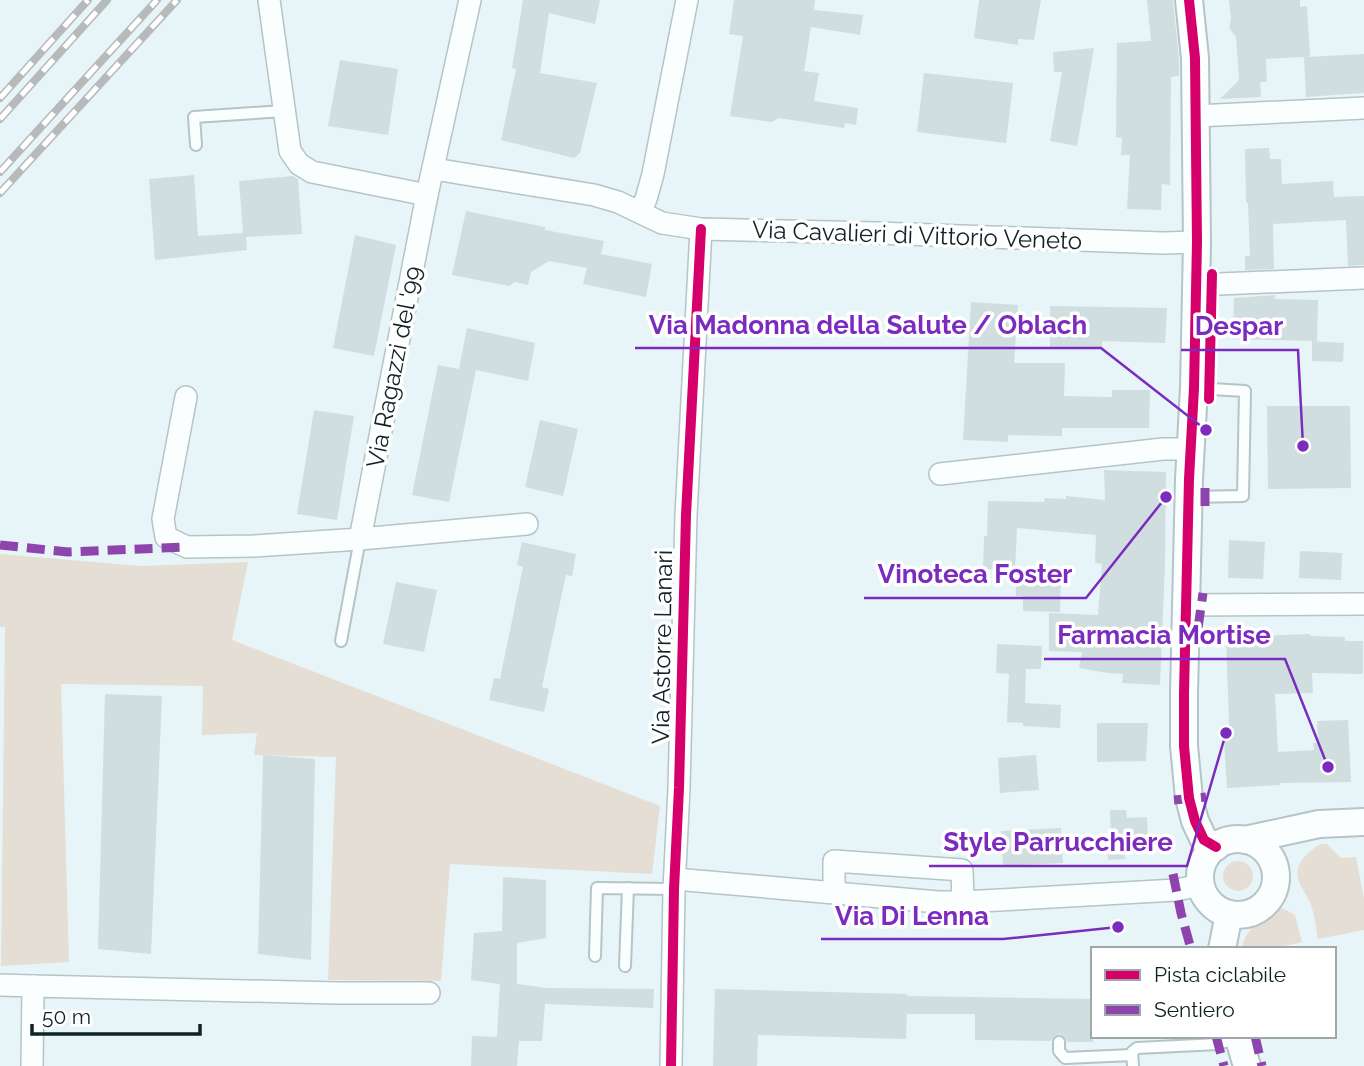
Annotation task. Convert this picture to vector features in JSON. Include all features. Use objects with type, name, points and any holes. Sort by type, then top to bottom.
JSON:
[{"type":"street","points":[[269,0],[290,151],[299,164],[312,172],[427,195]]},
{"type":"street","name":"Via Ragazzi del '99","points":[[360,539],[427,195],[470,0]]},
{"type":"street","points":[[640,212],[653,174],[687,0]]},
{"type":"street","points":[[1189,0],[1195,58],[1197,242],[1184,746],[1189,798],[1195,821],[1204,840],[1216,846]]},
{"type":"street","points":[[1196,116],[1364,108]]},
{"type":"street","name":"Via Cavalieri di Vittorio Veneto","points":[[434,169],[594,195],[618,202],[662,223],[701,229],[1197,242]]},
{"type":"street","name":"Via Astorre Lanari","points":[[671,1066],[686,515],[701,229]]},
{"type":"street","points":[[1196,285],[1364,278]]},
{"type":"street","points":[[186,397],[163,519],[166,537],[187,547],[360,539],[527,524]]},
{"type":"street","points":[[940,474],[1163,449],[1191,449]]},
{"type":"street","points":[[1186,605],[1364,604]]},
{"type":"street","points":[[1245,840],[1261,847],[1272,860],[1276,881],[1274,890],[1261,907],[1248,914],[1229,914],[1214,907],[1205,898],[1201,886],[1202,864],[1216,846],[1230,840],[1245,840],[1319,824],[1364,822]]},
{"type":"street","points":[[1272,860],[1303,827]]},
{"type":"street","points":[[834,892],[834,861],[942,868],[962,870],[962,902]]},
{"type":"street","points":[[674,884],[834,892],[938,902],[1176,890],[1201,886]]},
{"type":"street","points":[[1222,947],[1229,914]]},
{"type":"street","points":[[0,985],[429,993]]},
{"type":"street","points":[[32,1066],[33,986]]},
{"type":"lane","points":[[195,145],[194,117],[284,111]]},
{"type":"lane","points":[[1189,497],[1243,496],[1245,391],[1194,388]]},
{"type":"lane","name":"Via Ragazzi del '99","points":[[341,641],[360,539]]},
{"type":"lane","points":[[595,956],[597,888],[674,884]]},
{"type":"lane","points":[[625,966],[628,888]]},
{"type":"lane","points":[[1059,1042],[1059,1051],[1065,1058],[1132,1061],[1132,1052],[1137,1048],[1218,1044],[1239,1053]]},
{"type":"shaded area","points":[[0,554],[141,566],[248,562],[232,640],[660,806],[652,874],[450,864],[441,981],[328,980],[336,757],[254,755],[257,733],[202,735],[203,686],[61,684],[69,962],[1,966],[5,627],[0,627]]},
{"type":"shaded area","points":[[1321,844],[1327,844],[1341,858],[1356,857],[1364,899],[1364,930],[1318,939],[1312,909],[1300,884],[1298,871],[1306,855]]},
{"type":"shaded area","points":[[1238,861],[1249,865],[1253,876],[1249,887],[1238,891],[1227,887],[1223,876],[1227,865]]},
{"type":"shaded area","points":[[1277,905],[1295,915],[1302,942],[1280,947],[1242,947],[1251,929]]},
{"type":"building","points":[[523,0],[600,0],[595,24],[549,13],[540,73],[597,83],[580,153],[574,158],[501,140],[516,69],[512,68]]},
{"type":"building","points":[[734,0],[815,0],[814,10],[863,15],[860,35],[811,27],[804,71],[819,73],[814,101],[858,108],[856,125],[845,123],[844,128],[779,118],[771,122],[730,116],[743,36],[729,34]]},
{"type":"building","points":[[979,0],[1041,0],[1034,40],[1018,39],[1018,45],[974,38]]},
{"type":"building","points":[[1147,0],[1173,0],[1179,59],[1179,76],[1171,77],[1170,185],[1162,184],[1161,210],[1127,209],[1130,155],[1121,155],[1122,138],[1116,137],[1117,43],[1151,41]]},
{"type":"building","points":[[1229,0],[1300,0],[1300,7],[1307,6],[1310,56],[1307,57],[1364,54],[1364,93],[1306,97],[1304,57],[1266,59],[1267,82],[1260,82],[1261,97],[1220,99],[1239,80],[1236,37],[1229,28]]},
{"type":"building","points":[[1094,48],[1077,146],[1050,141],[1062,72],[1054,72],[1053,52]]},
{"type":"building","points":[[340,60],[398,69],[388,135],[328,126]]},
{"type":"building","points":[[924,73],[1013,83],[1006,143],[917,132]]},
{"type":"building","points":[[1269,148],[1270,159],[1281,159],[1282,184],[1333,181],[1334,197],[1364,196],[1364,265],[1348,266],[1346,220],[1273,224],[1274,269],[1245,270],[1245,256],[1250,256],[1245,149]]},
{"type":"building","points":[[194,175],[198,236],[243,233],[239,181],[293,176],[298,179],[302,234],[246,237],[247,250],[155,260],[149,179]]},
{"type":"building","points":[[466,211],[604,241],[601,254],[652,264],[646,297],[583,284],[587,268],[549,261],[531,272],[528,285],[515,282],[509,286],[452,275]]},
{"type":"building","points":[[355,235],[396,245],[374,356],[333,348]]},
{"type":"building","points":[[1275,295],[1275,299],[1318,300],[1317,341],[1233,339],[1234,298]]},
{"type":"building","points":[[971,302],[1018,305],[1014,363],[1065,363],[1064,396],[1112,397],[1112,390],[1150,390],[1149,428],[1062,428],[1062,436],[1008,435],[1008,442],[963,440]]},
{"type":"building","points":[[1050,306],[1167,308],[1165,343],[1102,341],[1102,348],[1050,347]]},
{"type":"building","points":[[467,328],[535,343],[528,381],[476,370],[449,502],[412,495],[438,365],[459,369]]},
{"type":"building","points":[[1312,341],[1344,343],[1343,362],[1312,361]]},
{"type":"building","points":[[1267,406],[1350,406],[1351,488],[1268,489]]},
{"type":"building","points":[[314,410],[354,416],[337,520],[297,514]]},
{"type":"building","points":[[540,420],[578,429],[563,496],[525,487]]},
{"type":"building","points":[[1104,470],[1166,472],[1160,685],[1122,683],[1123,674],[1079,668],[1082,652],[1049,651],[1049,613],[1098,615],[1102,564],[1095,563],[1096,535],[1017,528],[1015,570],[983,569],[988,501],[1044,502],[1045,498],[1066,499],[1066,496],[1105,500]]},
{"type":"building","points":[[1229,540],[1265,542],[1263,579],[1228,578]]},
{"type":"building","points":[[522,542],[576,554],[572,576],[566,575],[542,687],[549,689],[544,712],[489,700],[494,678],[500,679],[523,567],[517,565]]},
{"type":"building","points":[[1300,551],[1342,553],[1341,580],[1299,578]]},
{"type":"building","points":[[1016,574],[1061,575],[1060,612],[1023,611],[1023,596],[1016,596]]},
{"type":"building","points":[[396,582],[437,590],[424,652],[383,644]]},
{"type":"building","points":[[1310,634],[1345,637],[1345,641],[1363,641],[1363,674],[1312,673],[1313,693],[1275,694],[1278,752],[1314,750],[1313,743],[1318,743],[1317,721],[1348,720],[1351,782],[1280,783],[1227,788],[1223,725],[1229,725],[1226,637]]},
{"type":"building","points":[[997,644],[1042,646],[1041,669],[1026,669],[1025,703],[1061,705],[1060,728],[1023,726],[1023,723],[1007,722],[1009,674],[996,673]]},
{"type":"building","points":[[105,694],[162,696],[151,954],[98,949]]},
{"type":"building","points":[[1097,723],[1148,723],[1146,761],[1097,762]]},
{"type":"building","points":[[263,755],[315,759],[311,960],[258,954]]},
{"type":"building","points":[[1036,755],[1039,790],[1000,793],[998,758]]},
{"type":"building","points":[[1110,810],[1126,810],[1127,818],[1147,817],[1148,841],[1135,841],[1135,852],[1125,852],[1125,859],[1108,860],[1107,842],[1111,842]]},
{"type":"building","points":[[1061,828],[1063,863],[1003,866],[1001,831]]},
{"type":"building","points":[[503,877],[546,880],[546,938],[517,943],[517,984],[547,988],[654,989],[653,1008],[545,1004],[542,1041],[519,1041],[517,1066],[471,1066],[472,1036],[497,1037],[500,984],[471,980],[474,933],[502,931]]},
{"type":"building","points":[[715,989],[1091,999],[1093,1042],[1067,1042],[1060,1034],[1051,1041],[975,1040],[975,1014],[907,1014],[906,1039],[758,1035],[757,1066],[713,1066]]},
{"type":"railway","points":[[0,98],[88,0]]},
{"type":"railway","points":[[0,119],[107,0]]},
{"type":"railway","points":[[0,172],[157,0]]},
{"type":"railway","points":[[0,193],[177,0]]},
{"type":"marked path","points":[[1205,480],[1205,506]]},
{"type":"marked path","points":[[0,545],[68,552],[187,547]]},
{"type":"marked path","points":[[1198,628],[1203,593]]},
{"type":"marked path","points":[[1174,800],[1206,797]]},
{"type":"marked path","points":[[1173,874],[1190,947]]},
{"type":"marked path","points":[[1217,1038],[1224,1066]]},
{"type":"marked path","points":[[1255,1038],[1262,1066]]},
{"type":"cycle path","points":[[1189,0],[1195,58],[1197,242],[1184,746],[1189,798],[1195,821],[1204,840],[1216,847]]},
{"type":"cycle path","points":[[671,1066],[686,515],[701,229]]},
{"type":"cycle path","points":[[1209,399],[1212,274]]},
{"type":"place","name":"Via Madonna della Salute / Oblach","points":[[1206,430]]},
{"type":"place","name":"Despar","points":[[1303,446]]},
{"type":"place","name":"Vinoteca Foster","points":[[1166,497]]},
{"type":"place","name":"Style Parrucchiere","points":[[1226,733]]},
{"type":"place","name":"Farmacia Mortise","points":[[1328,767]]},
{"type":"place","name":"Via Di Lenna","points":[[1118,927]]}]
